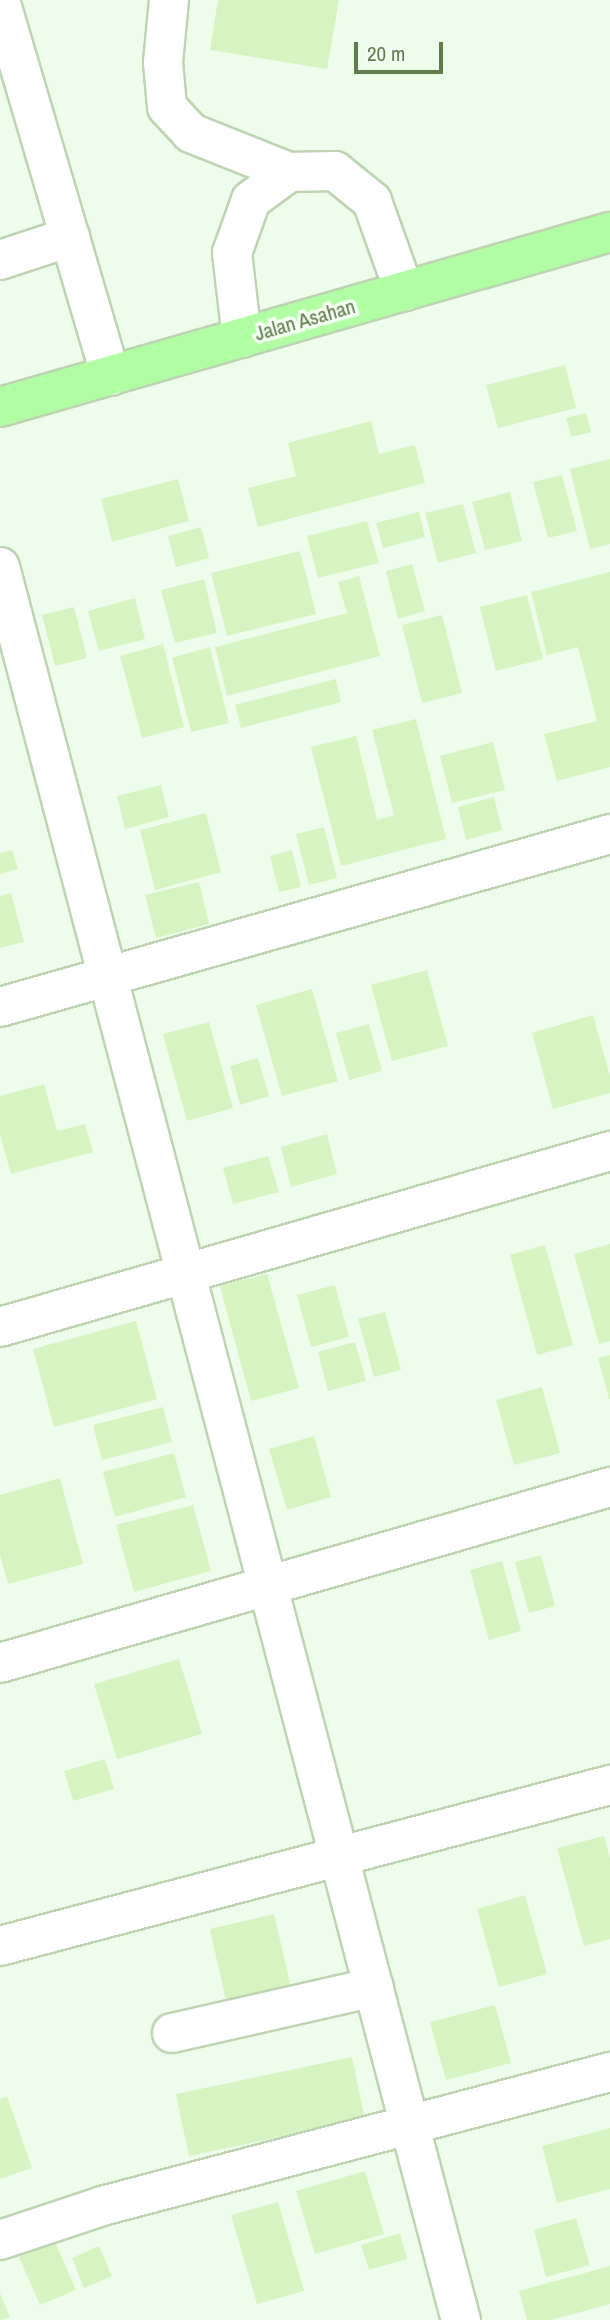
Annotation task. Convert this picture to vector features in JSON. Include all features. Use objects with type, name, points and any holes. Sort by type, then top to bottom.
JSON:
[{"type":"main road","name":"Jalan Asahan","points":[[0,407],[610,232]]},
{"type":"street","points":[[169,0],[163,62],[167,107],[191,133],[289,172],[335,171],[372,201],[404,291]]},
{"type":"street","points":[[2,9],[111,376]]},
{"type":"street","points":[[242,338],[232,253],[251,200],[289,172]]},
{"type":"street","points":[[0,260],[70,237]]},
{"type":"street","points":[[0,567],[461,2320]]},
{"type":"street","points":[[0,1007],[610,834]]},
{"type":"street","points":[[0,1327],[610,1151]]},
{"type":"street","points":[[0,1663],[610,1487]]},
{"type":"street","points":[[0,1946],[340,1860],[610,1785]]},
{"type":"street","points":[[172,2033],[374,1987]]},
{"type":"street","points":[[0,2240],[102,2206],[411,2128],[610,2073]]},
{"type":"building","points":[[218,0],[339,0],[327,69],[210,50]]},
{"type":"building","points":[[565,365],[576,408],[498,428],[486,385]]},
{"type":"building","points":[[586,413],[591,432],[571,437],[566,418]]},
{"type":"building","points":[[371,421],[379,454],[415,445],[425,483],[258,527],[248,488],[296,476],[288,443]]},
{"type":"building","points":[[610,459],[610,544],[590,549],[570,469]]},
{"type":"building","points":[[562,475],[577,531],[548,538],[533,482]]},
{"type":"building","points":[[178,479],[189,521],[112,542],[101,499]]},
{"type":"building","points":[[510,492],[522,541],[485,550],[472,502]]},
{"type":"building","points":[[463,504],[476,553],[438,563],[425,513]]},
{"type":"building","points":[[419,512],[425,537],[383,548],[376,523]]},
{"type":"building","points":[[367,521],[379,563],[318,578],[307,536]]},
{"type":"building","points":[[201,527],[209,558],[176,567],[168,536]]},
{"type":"building","points":[[300,551],[316,614],[227,636],[211,573]]},
{"type":"building","points":[[412,564],[425,611],[398,619],[386,571]]},
{"type":"building","points":[[610,572],[610,767],[557,781],[544,734],[597,721],[578,647],[547,655],[531,592]]},
{"type":"building","points":[[359,576],[380,656],[227,696],[215,647],[347,613],[338,582]]},
{"type":"building","points":[[204,579],[217,633],[175,643],[161,590]]},
{"type":"building","points":[[527,595],[543,659],[496,671],[480,607]]},
{"type":"building","points":[[135,598],[145,639],[99,651],[88,611]]},
{"type":"building","points":[[74,607],[87,658],[55,666],[42,615]]},
{"type":"building","points":[[442,615],[462,693],[422,703],[402,625]]},
{"type":"building","points":[[163,644],[184,727],[142,738],[120,656]]},
{"type":"building","points":[[210,647],[229,723],[191,732],[172,658]]},
{"type":"building","points":[[336,679],[341,702],[241,728],[235,705]]},
{"type":"building","points":[[416,719],[446,839],[341,866],[311,747],[356,736],[377,820],[394,815],[372,730]]},
{"type":"building","points":[[493,742],[505,790],[452,803],[440,756]]},
{"type":"building","points":[[161,785],[169,817],[125,829],[117,796]]},
{"type":"building","points":[[494,797],[502,830],[466,840],[458,807]]},
{"type":"building","points":[[206,813],[221,872],[155,890],[140,830]]},
{"type":"building","points":[[324,827],[337,878],[309,885],[296,834]]},
{"type":"building","points":[[12,850],[18,869],[0,874],[0,853]]},
{"type":"building","points":[[292,850],[301,887],[279,892],[270,856]]},
{"type":"building","points":[[199,882],[209,924],[156,938],[145,895]]},
{"type":"building","points":[[11,893],[24,942],[0,948],[0,896]]},
{"type":"building","points":[[427,970],[448,1046],[392,1061],[371,985]]},
{"type":"building","points":[[312,989],[338,1081],[282,1096],[256,1005]]},
{"type":"building","points":[[593,1015],[610,1076],[610,1093],[553,1109],[532,1033]]},
{"type":"building","points":[[209,1022],[233,1108],[187,1121],[163,1034]]},
{"type":"building","points":[[369,1024],[382,1071],[349,1080],[336,1033]]},
{"type":"building","points":[[258,1058],[269,1096],[240,1105],[230,1066]]},
{"type":"building","points":[[44,1084],[57,1131],[85,1124],[93,1152],[11,1174],[0,1135],[0,1096]]},
{"type":"building","points":[[327,1134],[337,1174],[291,1187],[281,1147]]},
{"type":"building","points":[[268,1156],[279,1192],[233,1204],[223,1168]]},
{"type":"building","points":[[610,1244],[610,1341],[599,1344],[574,1254]]},
{"type":"building","points":[[545,1245],[573,1345],[537,1355],[510,1255]]},
{"type":"building","points":[[267,1274],[299,1388],[251,1401],[220,1286]]},
{"type":"building","points":[[335,1285],[349,1337],[311,1347],[297,1295]]},
{"type":"building","points":[[385,1312],[401,1370],[374,1377],[358,1319]]},
{"type":"building","points":[[136,1321],[157,1399],[54,1427],[33,1349]]},
{"type":"building","points":[[355,1342],[366,1381],[328,1391],[318,1352]]},
{"type":"building","points":[[610,1355],[610,1399],[609,1399],[598,1358]]},
{"type":"building","points":[[542,1387],[560,1453],[514,1465],[496,1400]]},
{"type":"building","points":[[163,1407],[172,1442],[102,1460],[93,1425]]},
{"type":"building","points":[[314,1436],[331,1497],[287,1510],[269,1449]]},
{"type":"building","points":[[174,1453],[186,1497],[115,1517],[103,1472]]},
{"type":"building","points":[[60,1478],[83,1564],[8,1584],[0,1555],[0,1495]]},
{"type":"building","points":[[193,1505],[211,1571],[134,1592],[116,1525]]},
{"type":"building","points":[[541,1555],[555,1606],[529,1613],[515,1562]]},
{"type":"building","points":[[502,1561],[521,1631],[489,1640],[470,1570]]},
{"type":"building","points":[[179,1659],[202,1734],[117,1759],[94,1684]]},
{"type":"building","points":[[105,1759],[114,1789],[73,1801],[64,1771]]},
{"type":"building","points":[[604,1836],[610,1858],[610,1939],[584,1946],[557,1848]]},
{"type":"building","points":[[525,1895],[547,1974],[499,1987],[477,1909]]},
{"type":"building","points":[[274,1914],[292,1992],[227,2006],[210,1929]]},
{"type":"building","points":[[495,2005],[511,2063],[446,2080],[430,2022]]},
{"type":"building","points":[[352,2057],[365,2119],[189,2156],[176,2094]]},
{"type":"building","points":[[7,2096],[32,2168],[0,2179],[0,2099]]},
{"type":"building","points":[[610,2128],[610,2189],[557,2203],[542,2146]]},
{"type":"building","points":[[365,2171],[384,2234],[315,2254],[296,2191]]},
{"type":"building","points":[[278,2202],[304,2291],[257,2304],[231,2215]]},
{"type":"building","points":[[576,2218],[590,2265],[546,2277],[534,2230]]},
{"type":"building","points":[[400,2233],[407,2259],[369,2270],[361,2245]]},
{"type":"building","points":[[55,2242],[76,2290],[40,2305],[19,2257]]},
{"type":"building","points":[[99,2246],[112,2276],[84,2288],[72,2258]]},
{"type":"building","points":[[610,2266],[610,2304],[551,2320],[527,2320],[519,2291]]},
{"type":"building","points":[[0,2293],[10,2317],[2,2320],[0,2320]]}]
